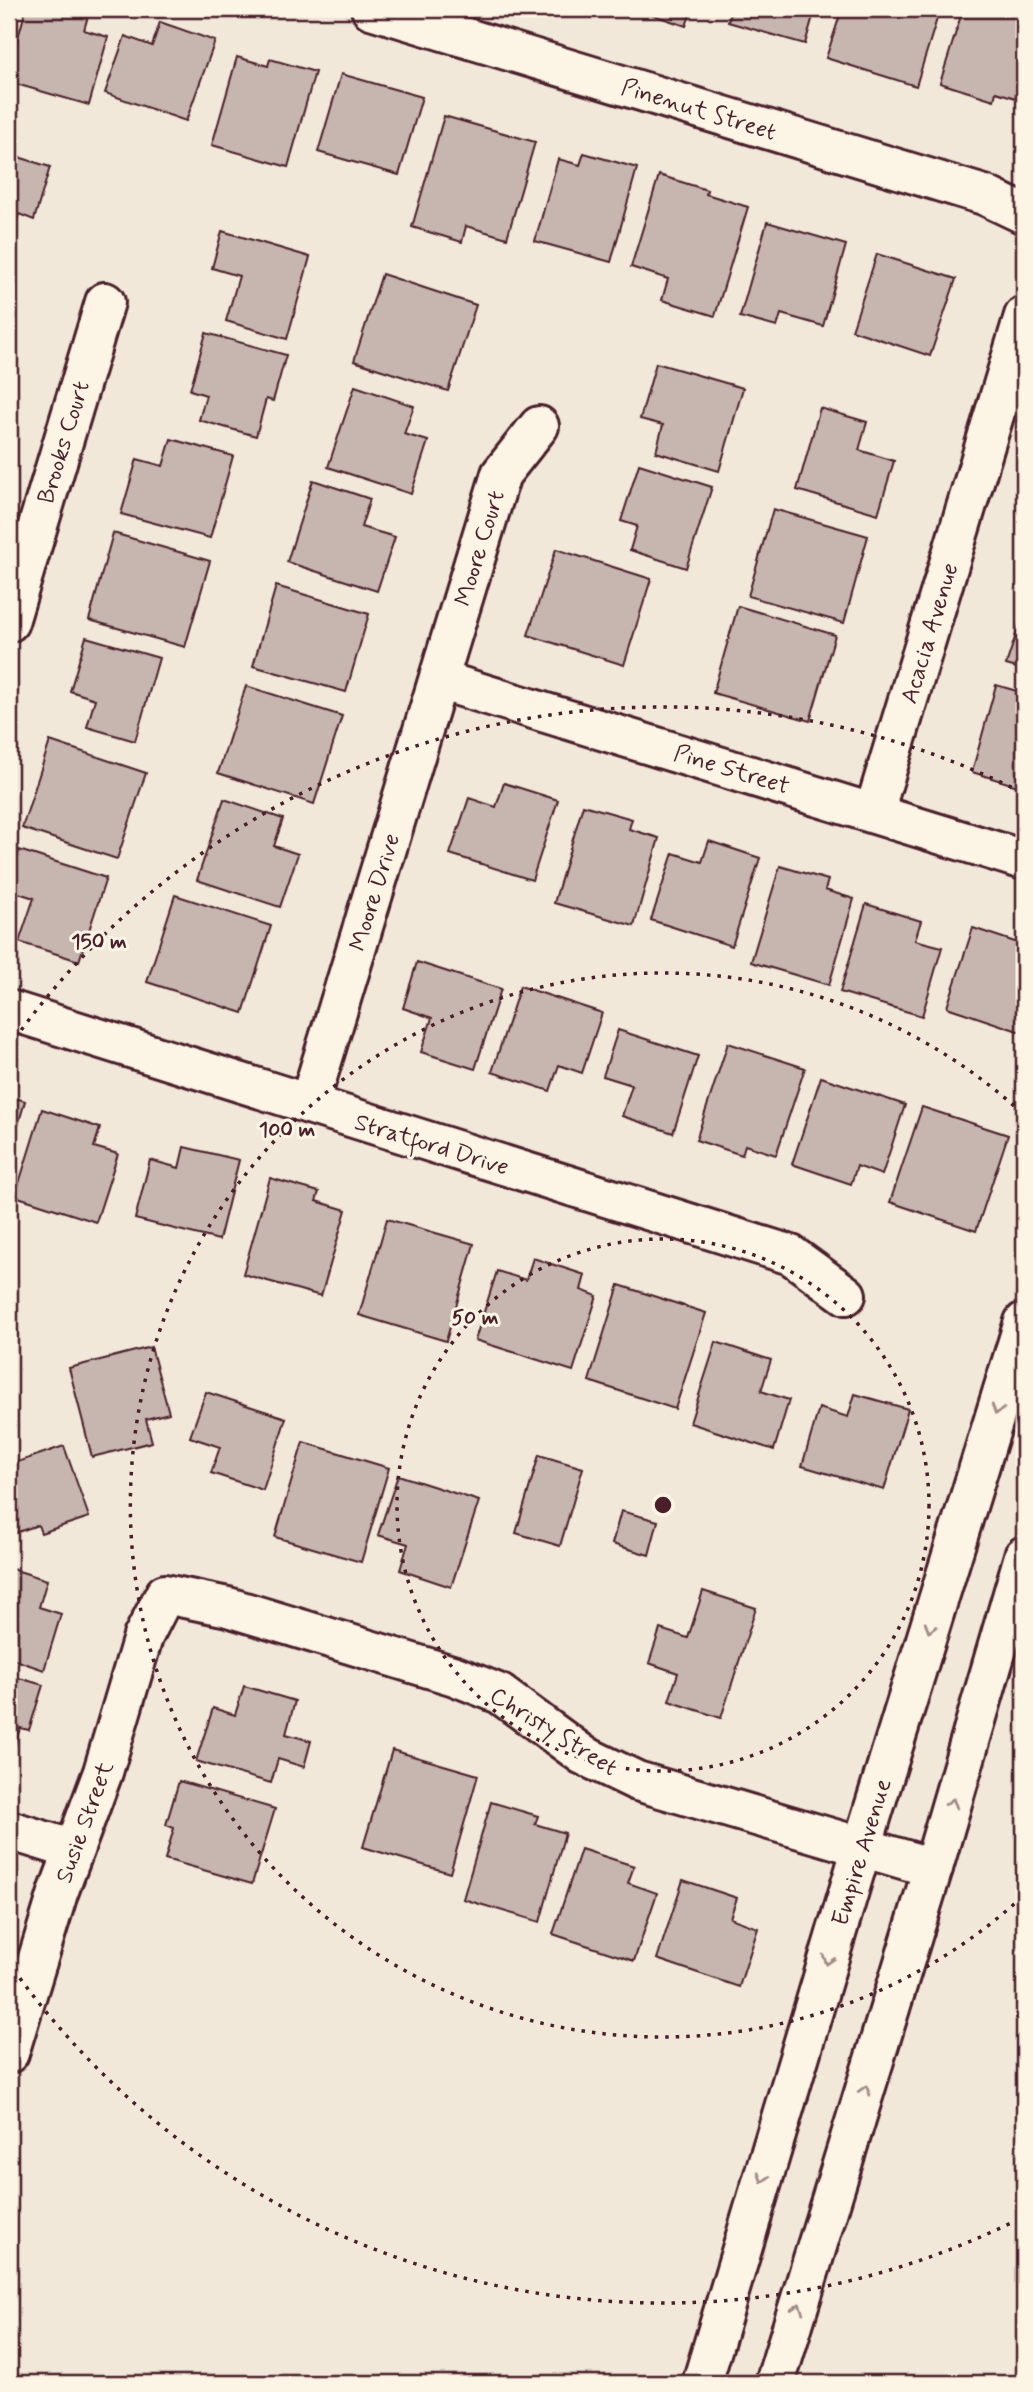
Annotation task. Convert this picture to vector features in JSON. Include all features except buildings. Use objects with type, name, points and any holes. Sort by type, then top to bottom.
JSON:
[{"type":"street","name":"Pinenut Street","points":[[371,9],[971,191],[1024,214]]},
{"type":"street","name":"Brooks Court","points":[[9,622],[105,302]]},
{"type":"street","name":"Acacia Avenue","points":[[874,812],[1024,316]]},
{"type":"street","name":"Moore Court","points":[[439,680],[501,474],[539,426]]},
{"type":"street","name":"Pine Street","points":[[439,680],[1024,860]]},
{"type":"street","name":"Moore Drive","points":[[309,1104],[439,680]]},
{"type":"street","name":"Stratford Drive","points":[[9,1010],[791,1255],[846,1295]]},
{"type":"street","name":"Empire Avenue","points":[[702,2383],[862,1847],[1024,1322]]},
{"type":"street","points":[[775,2383],[933,1868],[1024,1556]]},
{"type":"street","name":"Christy Street","points":[[165,1594],[228,1607],[455,1676],[500,1694],[583,1755],[637,1781],[933,1868]]},
{"type":"street","name":"Susie Street","points":[[9,2053],[74,1850],[103,1772],[143,1637],[165,1594]]},
{"type":"street","points":[[9,1830],[74,1850]]}]
